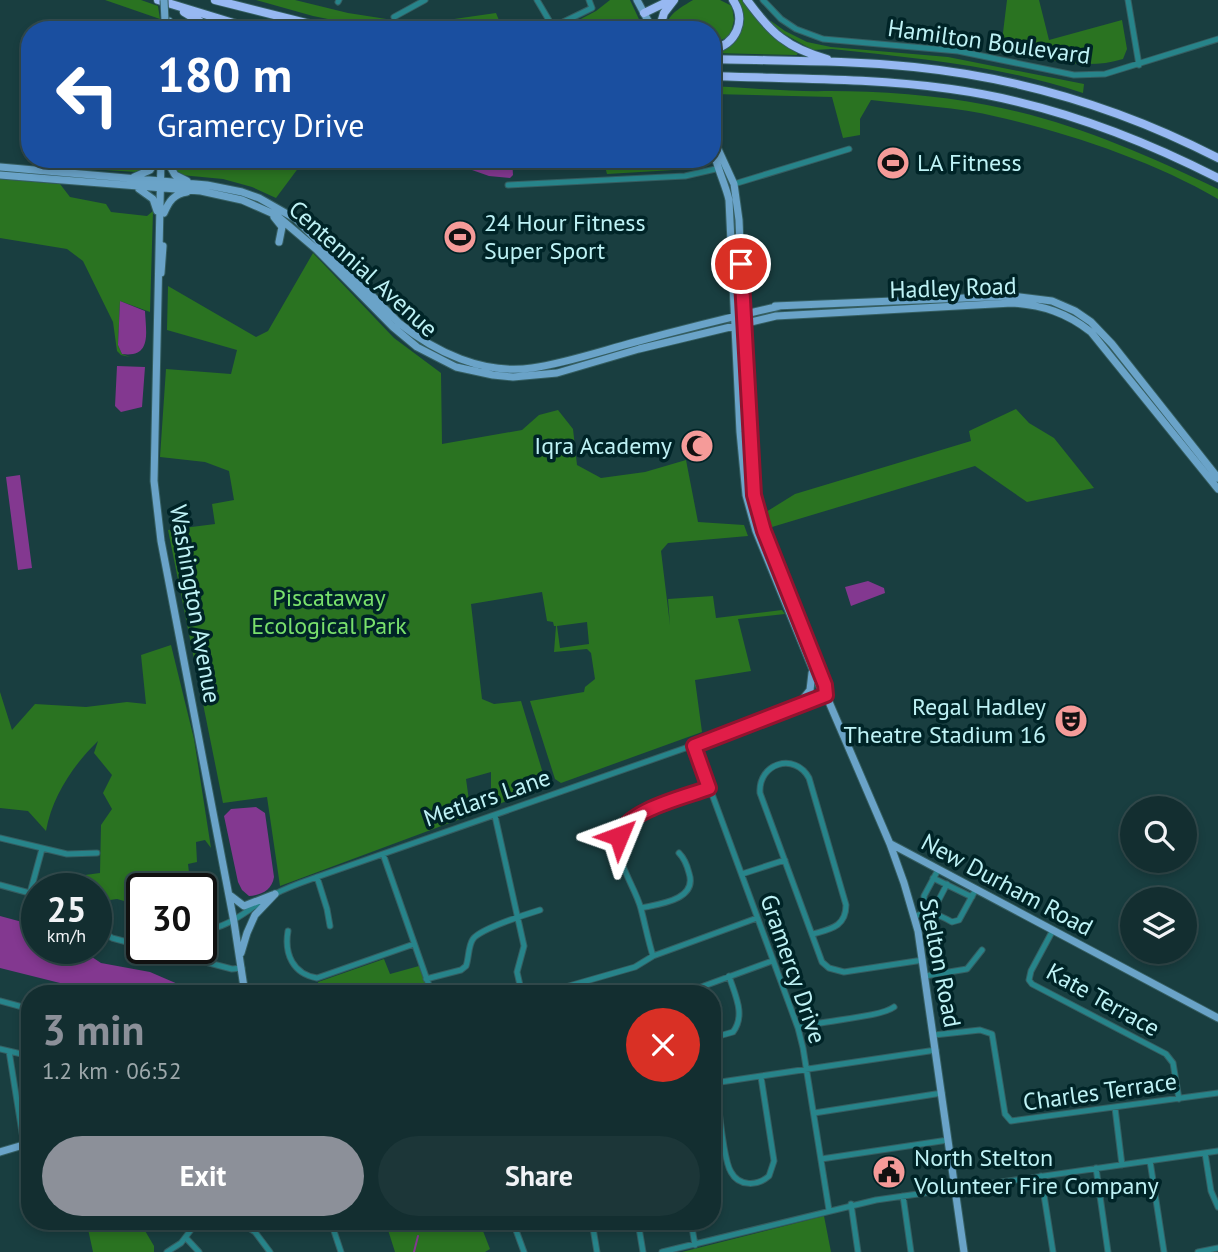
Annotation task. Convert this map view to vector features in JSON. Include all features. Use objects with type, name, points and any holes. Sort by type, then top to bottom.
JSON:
[{"type":"highway","points":[[158,0],[228,21]]},
{"type":"highway","points":[[215,0],[298,21]]},
{"type":"highway","points":[[641,7],[658,0]]},
{"type":"highway","points":[[641,7],[673,0]]},
{"type":"highway","points":[[662,21],[673,0]]},
{"type":"highway","points":[[721,46],[728,43],[737,30],[739,14],[733,0]]},
{"type":"highway","points":[[747,0],[770,29],[788,44],[807,53],[840,62]]},
{"type":"highway","points":[[169,2],[200,21]]},
{"type":"highway","points":[[721,59],[840,62],[956,72],[1032,88],[1128,118],[1218,158]]},
{"type":"highway","points":[[721,78],[899,83],[986,95],[1040,107],[1095,124],[1156,148],[1218,178]]},
{"type":"main road","points":[[167,21],[169,2]]},
{"type":"main road","name":"Stelton Road","points":[[721,154],[734,184],[739,220],[754,495],[764,531],[825,685],[826,695]]},
{"type":"main road","name":"Centennial Avenue","points":[[0,167],[127,182]]},
{"type":"main road","points":[[127,182],[152,168]]},
{"type":"main road","name":"Washington Avenue","points":[[163,168],[157,275],[154,481],[161,541],[234,922]]},
{"type":"main road","points":[[170,168],[194,187]]},
{"type":"main road","name":"Stelton Road","points":[[720,168],[729,200],[746,495],[756,531],[811,669],[826,695],[890,844],[914,916],[923,960],[964,1252]]},
{"type":"main road","name":"Centennial Avenue","points":[[0,175],[194,187],[242,192],[259,198],[296,219],[399,323],[432,347],[466,361],[509,368],[530,368],[735,320]]},
{"type":"main road","points":[[127,182],[147,194],[162,215]]},
{"type":"main road","points":[[162,215],[168,202],[194,187]]},
{"type":"main road","name":"Centennial Avenue","points":[[194,187],[254,204],[276,215],[291,225],[393,327],[417,347],[437,359],[471,371],[513,377],[557,373],[735,320]]},
{"type":"main road","points":[[254,204],[282,226],[279,242]]},
{"type":"main road","name":"Hadley Road","points":[[743,298],[754,307],[1012,296],[1052,301],[1091,322],[1218,489]]},
{"type":"main road","name":"Hadley Road","points":[[744,318],[964,305],[1035,305],[1072,318],[1109,346],[1218,478]]},
{"type":"main road","name":"Hadley Road","points":[[735,320],[780,306]]},
{"type":"main road","points":[[799,704],[810,690],[813,680],[811,669]]},
{"type":"main road","name":"New Durham Road","points":[[890,844],[974,893],[1052,930],[1218,1018]]},
{"type":"main road","points":[[899,867],[903,860],[914,857]]},
{"type":"main road","points":[[229,893],[244,906],[275,894]]},
{"type":"main road","points":[[240,957],[250,924],[275,894]]},
{"type":"main road","points":[[234,922],[244,985]]},
{"type":"main road","points":[[0,1152],[21,1146]]},
{"type":"street","points":[[394,17],[425,0]]},
{"type":"street","points":[[537,0],[549,21]]},
{"type":"street","name":"Hamilton Boulevard","points":[[763,0],[781,19],[796,29],[823,39],[958,51],[1074,75],[1105,74],[1218,39]]},
{"type":"street","points":[[1128,0],[1139,65]]},
{"type":"street","points":[[567,21],[592,8],[591,2]]},
{"type":"street","points":[[734,184],[849,149]]},
{"type":"street","points":[[508,185],[685,176],[720,168]]},
{"type":"street","name":"Metlars Lane","points":[[217,928],[234,922],[275,894],[317,877],[694,746],[826,695]]},
{"type":"street","name":"Gramercy Drive","points":[[694,746],[798,1028],[829,1210]]},
{"type":"street","points":[[813,934],[841,924],[846,905],[809,778],[802,767],[790,763],[770,767],[760,786],[822,962],[834,970],[844,972],[923,960]]},
{"type":"street","points":[[653,956],[641,908],[622,864],[619,847],[622,828],[635,816],[709,788]]},
{"type":"street","points":[[495,816],[524,946],[517,972],[520,985]]},
{"type":"street","points":[[0,838],[67,854],[97,853]]},
{"type":"street","points":[[37,873],[42,849]]},
{"type":"street","points":[[641,908],[676,899],[688,888],[691,878],[685,860],[679,853]]},
{"type":"street","points":[[383,854],[428,985]]},
{"type":"street","points":[[742,874],[785,860]]},
{"type":"street","points":[[936,906],[924,900],[924,896],[937,870]]},
{"type":"street","points":[[317,877],[330,926]]},
{"type":"street","points":[[914,916],[925,912],[936,913],[952,922],[959,920],[974,893],[933,878]]},
{"type":"street","points":[[936,913],[936,906],[947,884]]},
{"type":"street","points":[[0,885],[21,891]]},
{"type":"street","points":[[426,979],[461,970],[468,961],[473,938],[540,910]]},
{"type":"street","points":[[572,985],[635,967],[653,956],[757,918]]},
{"type":"street","name":"Kate Terrace","points":[[1052,930],[1031,971],[1029,980],[1032,984],[1166,1054],[1173,1063],[1179,1098]]},
{"type":"street","points":[[288,931],[287,946],[292,963],[304,975],[317,978],[414,944]]},
{"type":"street","points":[[925,976],[963,970],[971,966],[982,950]]},
{"type":"street","points":[[706,985],[772,961]]},
{"type":"street","points":[[216,964],[242,968]]},
{"type":"street","points":[[721,1035],[733,1032],[740,1020],[729,976]]},
{"type":"street","points":[[0,1001],[21,1007]]},
{"type":"street","points":[[798,1028],[819,1021],[882,1012],[894,1007]]},
{"type":"street","name":"Charles Terrace","points":[[934,1035],[980,1030],[992,1034],[1005,1114],[1011,1121],[1218,1093]]},
{"type":"street","points":[[0,1049],[21,1054]]},
{"type":"street","points":[[721,1082],[936,1050]]},
{"type":"street","points":[[9,1051],[21,1113]]},
{"type":"street","points":[[721,1124],[729,1170],[740,1181],[756,1184],[769,1175],[774,1161],[761,1077]]},
{"type":"street","points":[[814,1113],[942,1093]]},
{"type":"street","points":[[1115,1108],[1122,1165]]},
{"type":"street","points":[[821,1159],[948,1140]]},
{"type":"street","points":[[662,1252],[851,1204],[1218,1151]]},
{"type":"street","points":[[1205,1153],[1208,1178],[1218,1208]]},
{"type":"street","points":[[1150,1161],[1164,1252]]},
{"type":"street","points":[[1096,1168],[1108,1252]]},
{"type":"street","points":[[1041,1176],[1053,1252]]},
{"type":"street","points":[[903,1196],[911,1252]]},
{"type":"street","points":[[851,1204],[858,1252]]},
{"type":"street","points":[[167,1252],[177,1247],[192,1230]]},
{"type":"street","points":[[252,1230],[270,1252]]},
{"type":"street","points":[[334,1230],[341,1252]]},
{"type":"street","points":[[516,1230],[524,1252]]},
{"type":"street","points":[[593,1230],[597,1252]]},
{"type":"street","points":[[639,1230],[643,1252]]},
{"type":"street","points":[[692,1230],[695,1245]]},
{"type":"street","points":[[186,1238],[199,1252]]},
{"type":"street","points":[[1198,1252],[1218,1248]]},
{"type":"green space","points":[[105,0],[141,0],[158,6],[160,19]]},
{"type":"green space","points":[[256,0],[295,0],[348,13],[399,21],[338,21]]},
{"type":"green space","points":[[610,0],[630,0],[640,21],[577,21]]},
{"type":"green space","points":[[693,0],[720,0],[732,6],[734,20],[730,36],[721,40],[721,21],[668,21]]},
{"type":"green space","points":[[735,0],[743,0],[798,52],[797,55],[721,53],[721,48],[735,39]]},
{"type":"green space","points":[[1007,0],[1039,0],[1049,40],[1122,20],[1127,49],[1123,59],[1107,63],[1077,64],[1001,49]]},
{"type":"green space","points":[[496,13],[499,21],[443,21],[447,20]]},
{"type":"green space","points":[[771,21],[807,42],[831,47],[948,57],[1084,84],[1083,93],[1021,76],[959,64],[832,49],[813,50],[768,25]]},
{"type":"green space","points":[[721,86],[908,94],[1018,112],[1077,129],[1162,163],[1218,189],[1218,199],[1167,173],[1111,150],[1053,131],[983,114],[871,100],[860,119],[860,135],[843,138],[832,97],[721,94]]},
{"type":"green space","points":[[72,168],[147,168],[137,172]]},
{"type":"green space","points":[[175,168],[298,168],[276,198],[252,187],[223,179],[181,175]]},
{"type":"green space","points":[[605,168],[685,168],[674,170],[607,174]]},
{"type":"green space","points":[[0,179],[60,184],[70,197],[106,204],[111,212],[147,216],[153,211],[150,312],[120,301],[118,345],[122,354],[130,357],[121,355],[117,351],[113,322],[83,261],[67,249],[0,238]]},
{"type":"green space","name":"Piscataway Ecological Park","points":[[313,253],[394,338],[441,373],[442,444],[522,430],[539,415],[558,410],[573,429],[577,465],[601,478],[645,472],[686,460],[698,522],[744,525],[748,536],[668,543],[661,551],[670,625],[668,599],[713,596],[716,618],[782,610],[785,614],[738,619],[751,671],[695,680],[702,732],[561,783],[555,779],[530,701],[584,692],[585,687],[595,679],[591,653],[587,649],[554,652],[556,626],[547,621],[542,592],[471,604],[482,699],[494,704],[521,701],[545,780],[542,789],[487,808],[485,796],[491,788],[491,772],[466,779],[471,815],[280,886],[267,797],[223,803],[168,530],[215,524],[212,504],[234,500],[229,471],[205,462],[160,457],[166,369],[231,374],[237,350],[167,330],[168,286],[256,337],[268,331]],"holes":[[[587,622],[589,644],[560,648],[557,626]]]},
{"type":"green space","points":[[1016,409],[1029,423],[1054,438],[1094,488],[1027,502],[975,466],[772,527],[766,512],[795,494],[971,441],[969,431]]},
{"type":"green space","points":[[171,645],[194,739],[211,848],[205,840],[196,842],[197,862],[188,864],[189,873],[126,873],[126,902],[112,900],[112,873],[100,873],[101,825],[112,809],[103,793],[112,775],[94,753],[98,741],[80,760],[58,794],[46,831],[28,811],[0,808],[0,692],[12,730],[35,704],[86,707],[127,702],[146,704],[141,655]]},
{"type":"green space","points":[[384,959],[390,974],[419,966],[426,985],[318,985],[318,982]]},
{"type":"green space","points":[[824,1216],[831,1252],[682,1252]]},
{"type":"green space","points":[[88,1230],[145,1230],[154,1246],[154,1252],[93,1252]]},
{"type":"green space","points":[[388,1230],[482,1230],[490,1249],[485,1252],[395,1252]]},
{"type":"shaded area","points":[[466,168],[513,168],[513,175],[510,178],[489,176]]},
{"type":"shaded area","points":[[120,301],[145,311],[145,342],[143,348],[132,354],[122,354],[118,345]]},
{"type":"shaded area","points":[[117,366],[145,367],[142,407],[121,412],[115,406]]},
{"type":"shaded area","points":[[20,475],[32,568],[18,570],[6,477]]},
{"type":"shaded area","points":[[868,581],[884,588],[885,593],[851,606],[845,587]]},
{"type":"shaded area","points":[[256,807],[265,813],[274,877],[266,891],[249,896],[238,882],[224,816],[231,809]]},
{"type":"shaded area","points":[[0,916],[21,922],[21,964],[106,964],[150,972],[180,985],[66,985],[0,968]]},
{"type":"waterway","points":[[414,1252],[418,1236]]},
{"type":"place","name":"LA Fitness","points":[[893,163]]},
{"type":"place","name":"24 Hour Fitness Super Sport","points":[[460,237]]},
{"type":"place","name":"Iqra Academy","points":[[697,446]]},
{"type":"place","name":"Regal Hadley Theatre Stadium 16","points":[[1071,721]]},
{"type":"place","name":"North Stelton Volunteer Fire Company","points":[[889,1172]]},
{"type":"route","points":[[619,836],[629,819],[709,788],[694,746],[826,695],[825,685],[764,531],[754,495],[741,264]]}]
